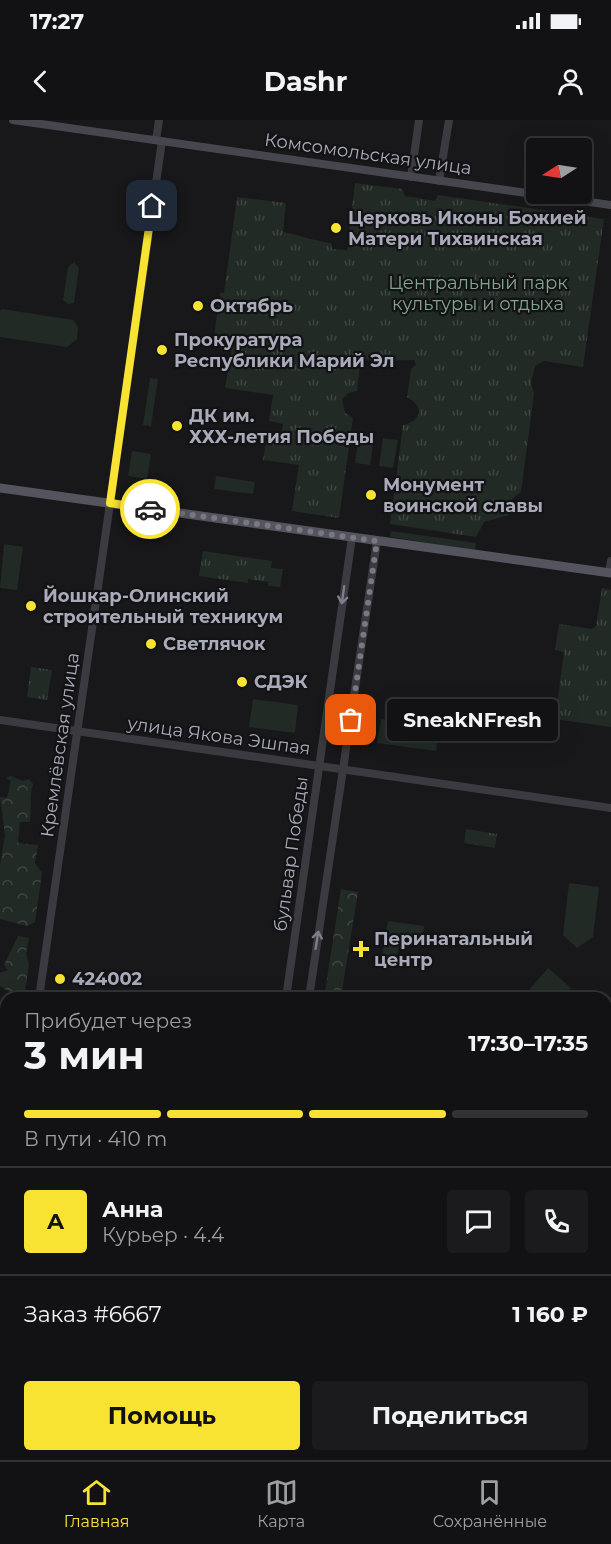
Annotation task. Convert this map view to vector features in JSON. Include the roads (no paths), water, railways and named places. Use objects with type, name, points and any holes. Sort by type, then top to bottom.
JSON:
[{"type":"main road","name":"Комсомольская улица","points":[[13,120],[611,205]]},
{"type":"main road","points":[[0,488],[610,573]]},
{"type":"street","name":"Кремлёвская улица","points":[[40,992],[110,503],[159,141],[159,120]]},
{"type":"street","points":[[411,177],[419,120]]},
{"type":"street","points":[[439,181],[449,120]]},
{"type":"street","name":"бульвар Победы","points":[[287,992],[351,537]]},
{"type":"street","points":[[310,992],[377,541]]},
{"type":"street","points":[[610,573],[611,561]]},
{"type":"street","name":"улица Якова Эшпая","points":[[0,720],[611,808]]},
{"type":"place","name":"Церковь Иконы Божией Матери Тихвинская","points":[[336,228]]},
{"type":"place","name":"Октябрь","points":[[198,306]]},
{"type":"place","name":"Прокуратура Республики Марий Эл","points":[[162,350]]},
{"type":"place","name":"ДК им. ХХХ-летия Победы","points":[[177,426]]},
{"type":"place","name":"Монумент воинской славы","points":[[371,495]]},
{"type":"place","name":"Йошкар-Олинский строительный техникум","points":[[31,606]]},
{"type":"place","name":"Светлячок","points":[[151,644]]},
{"type":"place","name":"СДЭК","points":[[242,682]]},
{"type":"place","name":"SneakNFresh","points":[[351,720]]},
{"type":"place","name":"Перинатальный центр","points":[[361,949]]},
{"type":"place","name":"424002","points":[[60,979]]},
{"type":"park label","name":"Центральный парк культуры и отдыха","points":[[478,294]]}]
